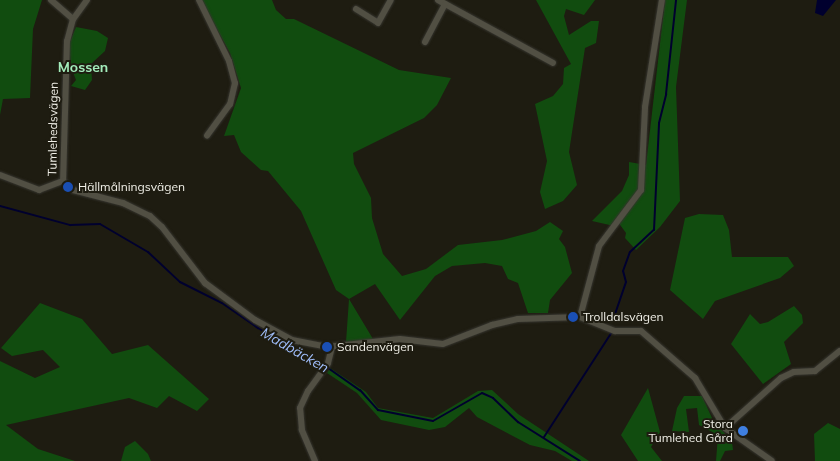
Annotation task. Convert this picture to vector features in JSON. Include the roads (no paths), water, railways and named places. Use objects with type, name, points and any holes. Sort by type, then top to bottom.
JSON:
[{"type":"street","points":[[52,0],[73,19]]},
{"type":"street","name":"Tumlehedsvägen","points":[[87,0],[73,19],[66,62],[63,181],[74,190],[123,203],[150,216],[212,291],[266,327],[304,343],[332,347],[400,339],[443,344],[507,321],[580,317],[614,331],[641,331],[655,340],[695,378],[725,428],[772,461]]},
{"type":"street","points":[[199,0],[229,61],[235,83],[230,104],[207,136]]},
{"type":"street","points":[[356,9],[378,23],[392,0]]},
{"type":"street","points":[[580,317],[599,246],[641,190],[646,107],[662,0]]},
{"type":"street","points":[[425,42],[441,2],[553,64]]},
{"type":"street","points":[[0,175],[39,190],[63,181]]},
{"type":"street","points":[[316,461],[302,430],[300,408],[308,391],[327,365],[332,347]]},
{"type":"street","points":[[725,428],[781,378],[794,372],[815,371],[840,351]]},
{"type":"water","points":[[817,0],[836,0],[823,16],[815,13]]},
{"type":"waterway","points":[[613,320],[626,282],[623,271],[630,252],[654,230],[659,123],[666,94],[676,0]]},
{"type":"waterway","name":"Madbäcken","points":[[0,206],[70,225],[100,224],[148,252],[180,282],[222,303],[258,328],[324,365]]},
{"type":"waterway","points":[[544,437],[612,332]]},
{"type":"waterway","name":"Madbäcken","points":[[328,368],[360,390],[378,410],[433,421],[482,393],[493,398],[518,422],[580,461]]},
{"type":"place","name":"Hällmålningsvägen","points":[[68,187]]},
{"type":"place","name":"Trolldalsvägen","points":[[573,317]]},
{"type":"place","name":"Sandenvägen","points":[[327,347]]},
{"type":"place","name":"Stora Tumlehed Gård","points":[[743,431]]},
{"type":"district","name":"Mossen","points":[[83,67]]}]
